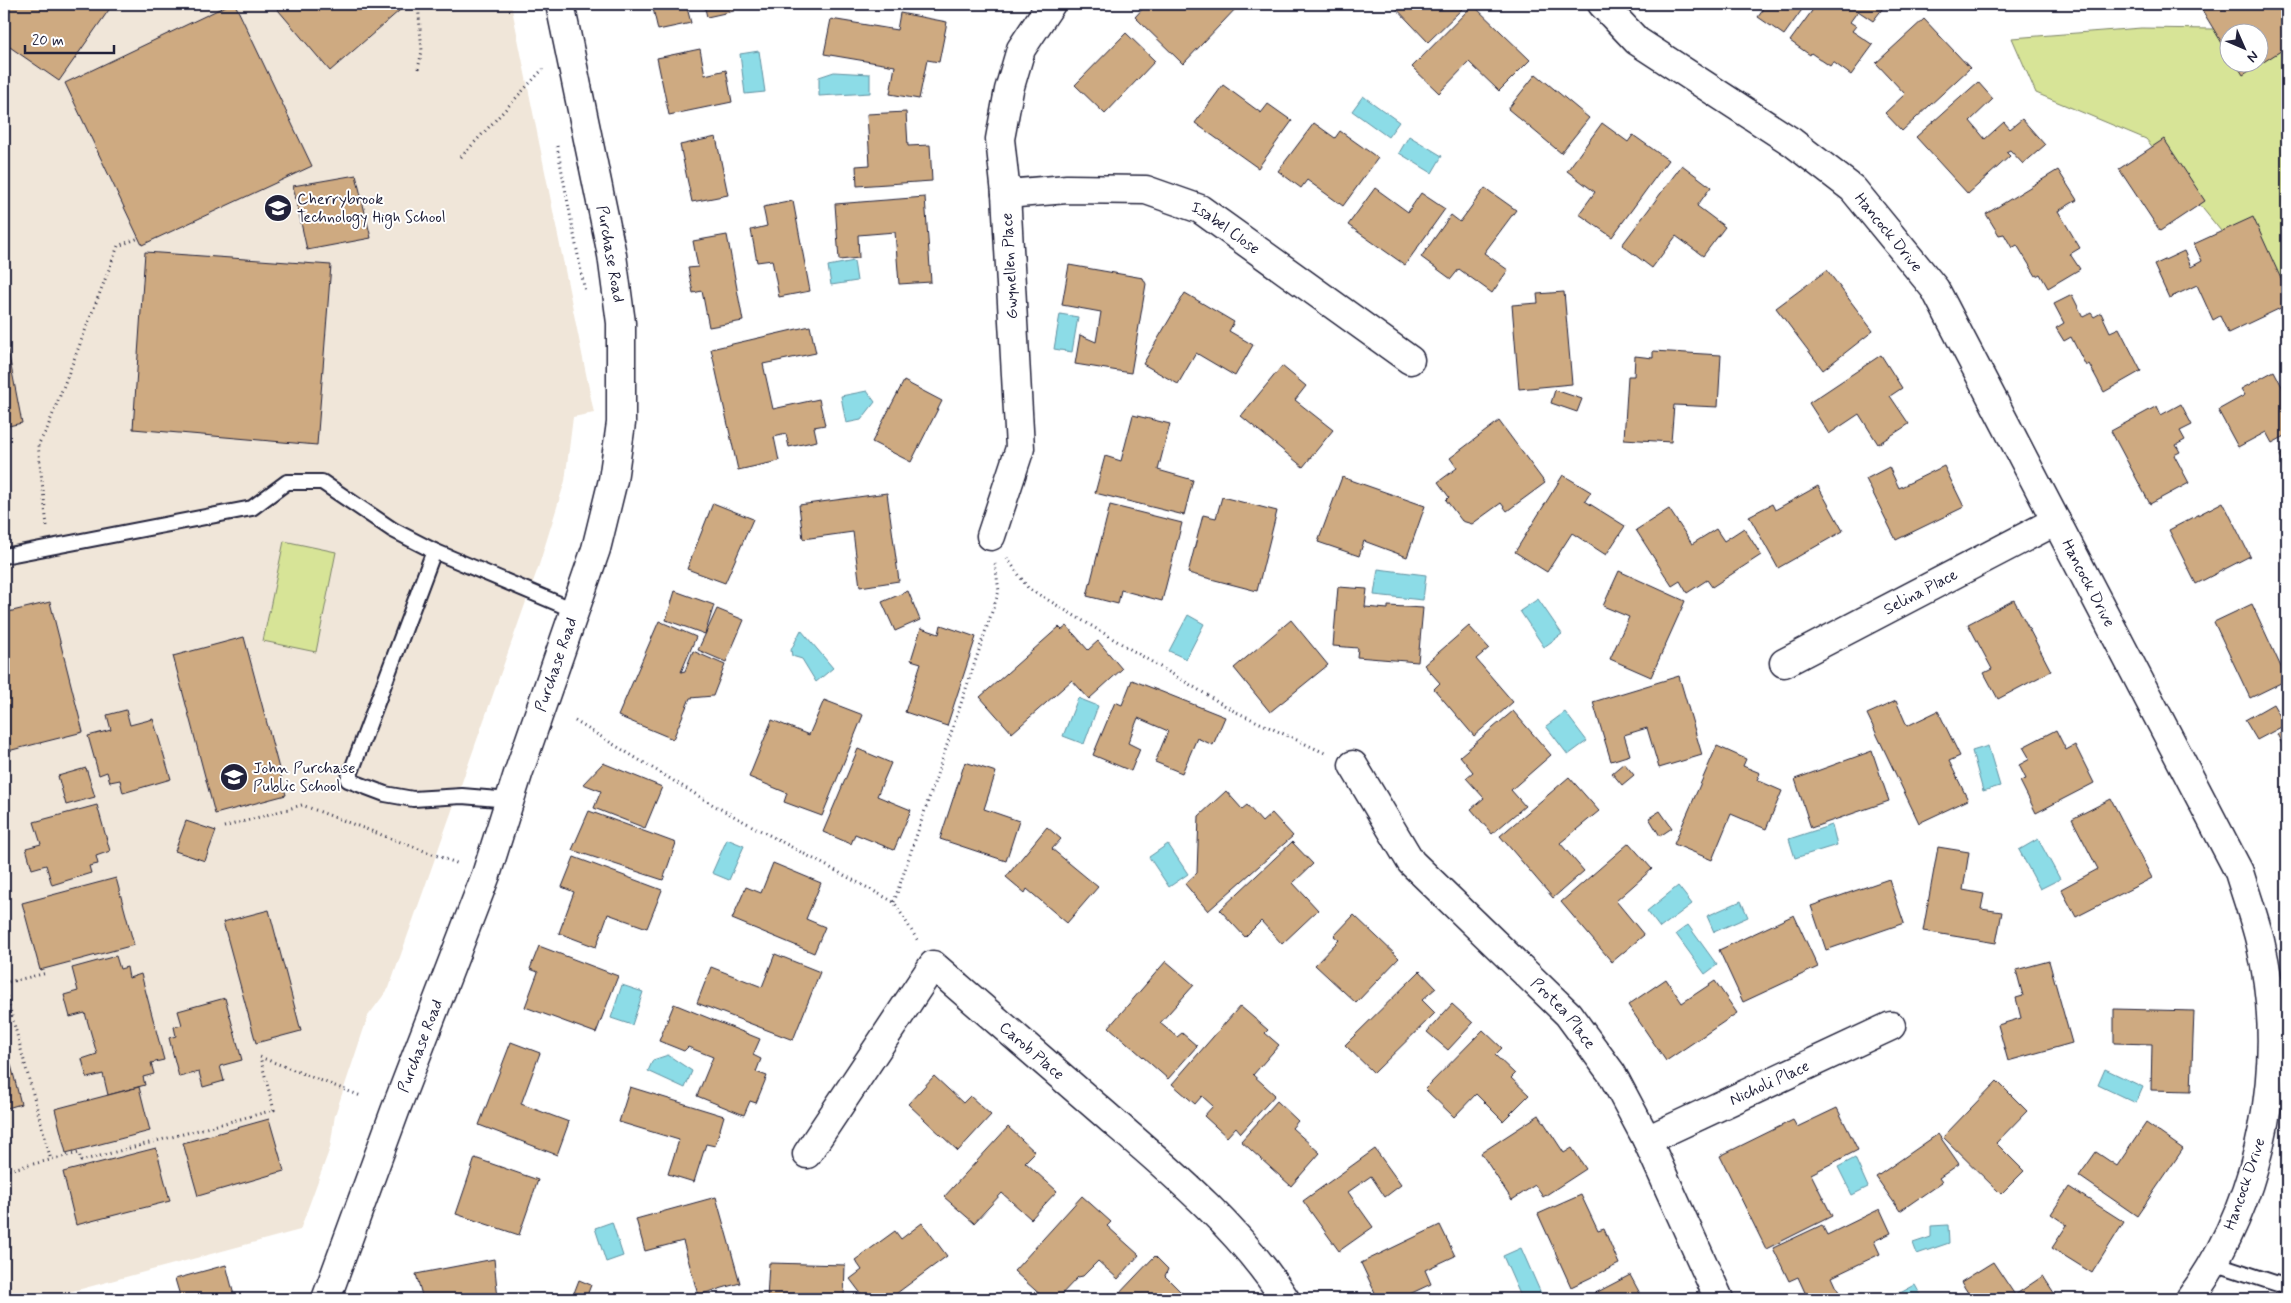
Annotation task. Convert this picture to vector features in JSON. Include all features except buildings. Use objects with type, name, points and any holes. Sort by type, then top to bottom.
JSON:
[{"type":"street","name":"Purchase Road","points":[[326,1299],[395,1111],[486,874],[596,549],[613,480],[621,423],[621,324],[612,255],[560,4]]},
{"type":"street","name":"Gwynellen Place","points":[[991,536],[1020,448],[1006,194],[1000,139],[1009,90],[1021,49],[1051,4]]},
{"type":"street","name":"Hancock Drive","points":[[1602,4],[1637,41],[1792,142],[1853,189],[1935,289],[2238,872],[2260,941],[2270,1005],[2271,1081],[2259,1149],[2237,1216],[2209,1274],[2190,1299]]},
{"type":"street","name":"Isabel Close","points":[[1006,194],[1067,189],[1146,190],[1200,210],[1410,360]]},
{"type":"street","name":"Selina Place","points":[[1784,663],[2056,521]]},
{"type":"street","name":"Protea Place","points":[[1353,765],[1411,862],[1568,1014],[1612,1074],[1646,1140],[1718,1299]]},
{"type":"street","points":[[808,1154],[933,965]]},
{"type":"street","name":"Carob Place","points":[[933,965],[1153,1156],[1222,1220],[1266,1270],[1285,1299]]},
{"type":"street","name":"Nicholi Place","points":[[1646,1140],[1891,1026]]},
{"type":"lane","points":[[4,556],[252,508],[286,482],[322,482],[393,530],[434,551],[576,610]]},
{"type":"lane","points":[[434,551],[348,780],[386,794],[413,799],[462,796],[510,800]]},
{"type":"lane","points":[[2214,1263],[2284,1286],[2287,1283]]},
{"type":"path","points":[[418,4],[422,51],[418,69]]},
{"type":"path","points":[[540,60],[544,79]]},
{"type":"path","points":[[461,157],[543,70]]},
{"type":"path","points":[[555,136],[587,300]]},
{"type":"path","points":[[50,546],[38,445],[47,429],[118,246],[139,238]]},
{"type":"path","points":[[991,536],[1028,588],[1234,711],[1301,744],[1353,765]]},
{"type":"path","points":[[894,902],[998,591],[991,536]]},
{"type":"path","points":[[574,720],[714,806],[894,902],[933,965]]},
{"type":"path","points":[[224,827],[302,805],[464,866]]},
{"type":"path","points":[[4,983],[47,973]]},
{"type":"path","points":[[4,987],[51,1160]]},
{"type":"path","points":[[4,1171],[79,1153],[81,1161],[274,1110],[260,1057],[361,1096]]},
{"type":"shaded area","points":[[4,4],[511,4],[594,413],[573,417],[565,481],[539,565],[389,988],[368,1016],[335,1115],[330,1148],[300,1230],[44,1299],[4,1299]]},
{"type":"green space","points":[[2141,28],[2218,29],[2218,72],[2268,72],[2268,30],[2287,30],[2287,312],[2146,139],[2036,93],[2012,38]]},
{"type":"green space","points":[[284,541],[336,552],[316,652],[263,641]]},
{"type":"water","points":[[759,51],[765,92],[745,94],[740,54]]},
{"type":"water","points":[[834,72],[870,74],[870,93],[819,96],[819,77]]},
{"type":"water","points":[[1363,96],[1399,122],[1388,137],[1352,111]]},
{"type":"water","points":[[1409,136],[1442,156],[1432,173],[1399,153]]},
{"type":"water","points":[[854,261],[857,281],[831,285],[828,266]]},
{"type":"water","points":[[1060,314],[1078,317],[1072,352],[1054,349]]},
{"type":"water","points":[[867,391],[875,402],[861,420],[846,423],[841,396]]},
{"type":"water","points":[[1378,569],[1426,575],[1423,600],[1374,595]]},
{"type":"water","points":[[1538,599],[1562,634],[1544,647],[1520,611]]},
{"type":"water","points":[[1188,615],[1204,624],[1186,659],[1169,651]]},
{"type":"water","points":[[801,630],[833,668],[816,682],[802,659],[792,656],[791,650]]},
{"type":"water","points":[[1078,698],[1098,706],[1084,744],[1063,736]]},
{"type":"water","points":[[1565,712],[1587,741],[1568,755],[1546,726]]},
{"type":"water","points":[[1988,746],[2000,786],[1983,791],[1972,751]]},
{"type":"water","points":[[1832,825],[1837,845],[1795,858],[1789,839]]},
{"type":"water","points":[[727,839],[744,846],[729,880],[712,873]]},
{"type":"water","points":[[2038,839],[2060,879],[2040,889],[2019,850]]},
{"type":"water","points":[[1168,844],[1188,874],[1169,887],[1149,857]]},
{"type":"water","points":[[1678,886],[1692,904],[1660,928],[1647,911]]},
{"type":"water","points":[[1741,901],[1748,917],[1714,932],[1707,916]]},
{"type":"water","points":[[1688,925],[1717,965],[1705,974],[1676,934]]},
{"type":"water","points":[[622,985],[643,992],[632,1025],[611,1018]]},
{"type":"water","points":[[668,1055],[692,1071],[685,1088],[648,1071],[653,1060]]},
{"type":"water","points":[[2105,1069],[2143,1087],[2136,1103],[2098,1085]]},
{"type":"water","points":[[1855,1158],[1868,1187],[1852,1195],[1838,1167]]},
{"type":"water","points":[[612,1222],[623,1256],[606,1262],[595,1228]]},
{"type":"water","points":[[1948,1225],[1949,1243],[1917,1254],[1913,1243],[1931,1237],[1931,1226]]},
{"type":"water","points":[[1521,1248],[1543,1298],[1522,1299],[1503,1256]]},
{"type":"water","points":[[1915,1285],[1923,1299],[1889,1299]]},
{"type":"place","name":"Cherrybrook Technology High School","points":[[278,208]]},
{"type":"place","name":"John Purchase Public School","points":[[234,777]]}]
